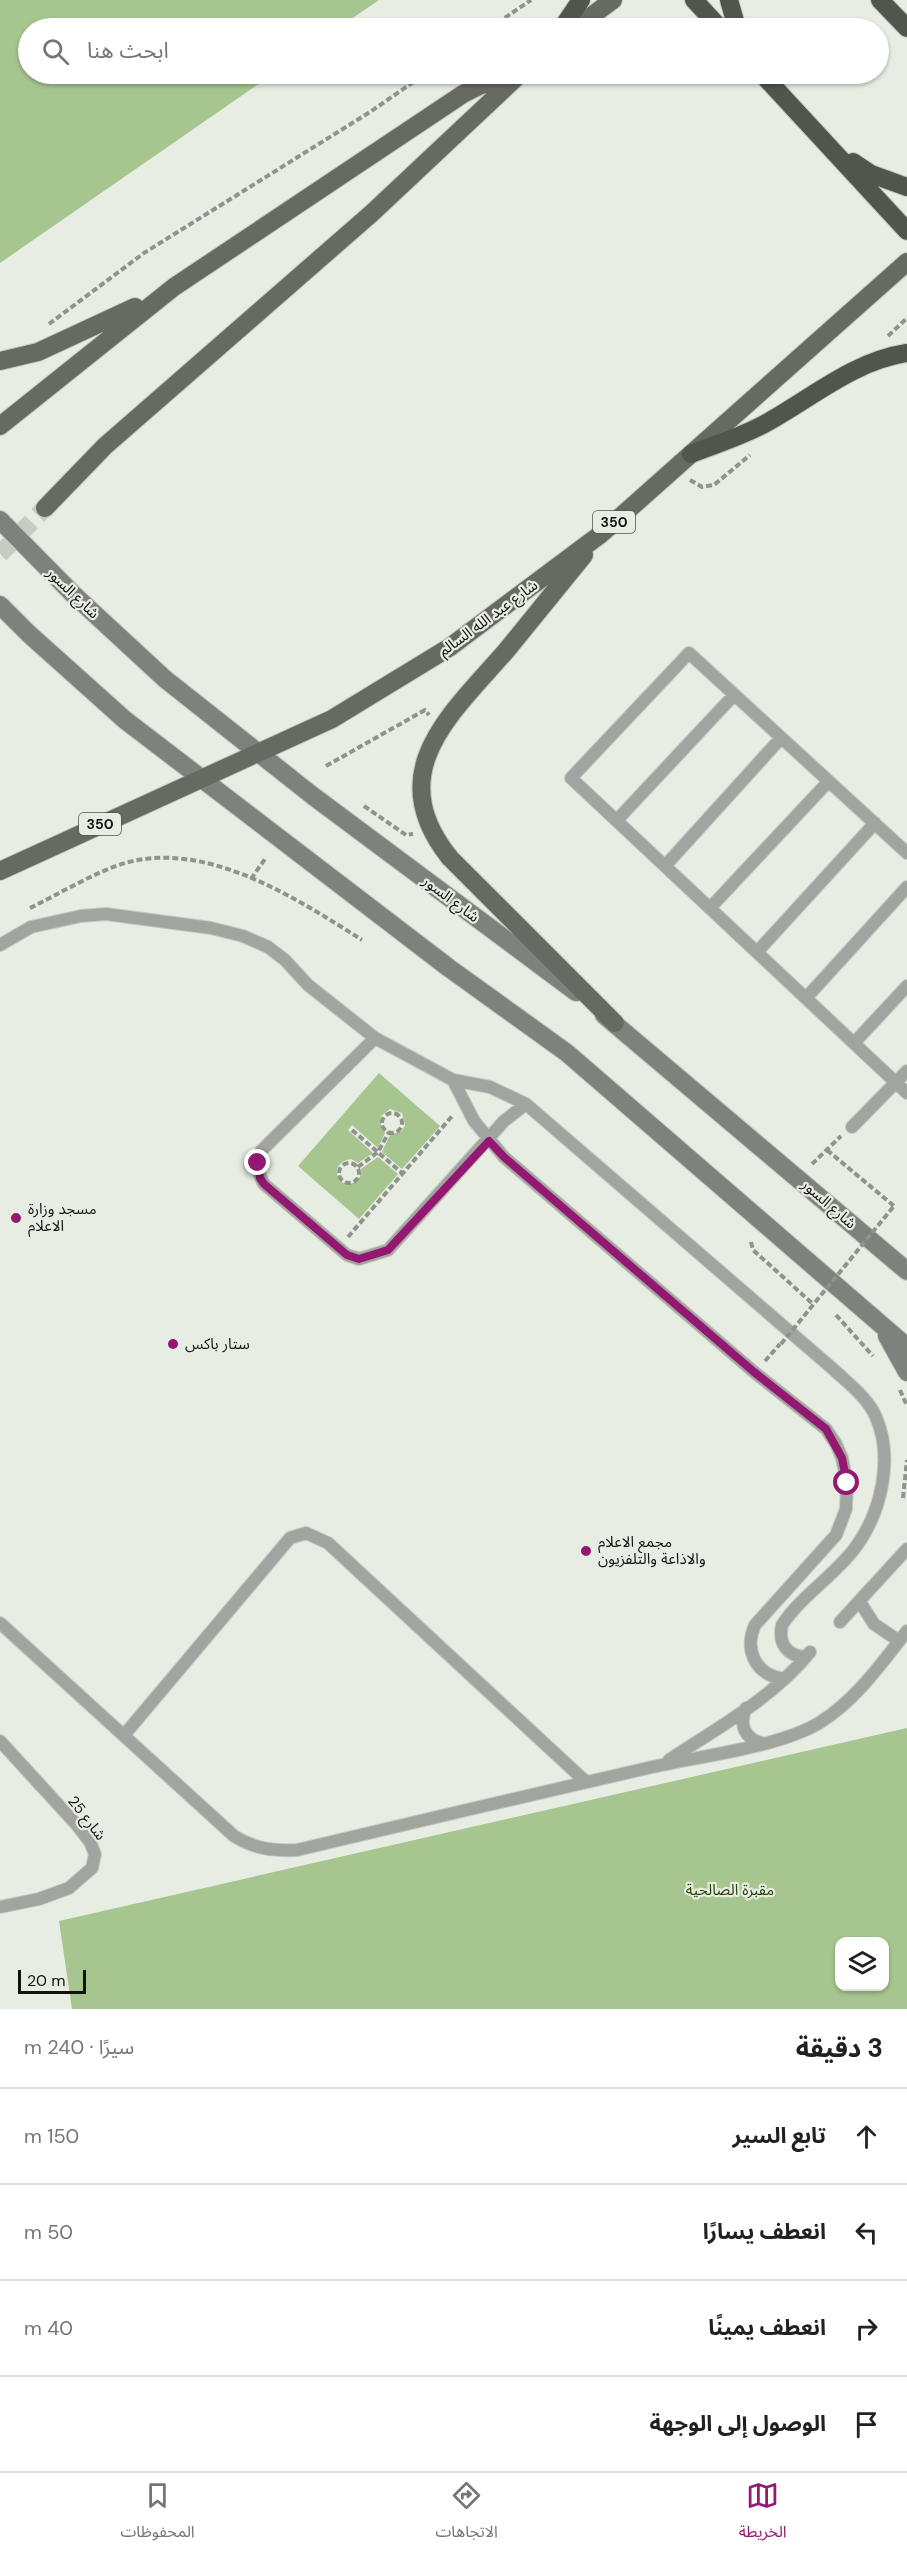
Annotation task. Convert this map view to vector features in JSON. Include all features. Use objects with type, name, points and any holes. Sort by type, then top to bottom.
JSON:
[{"type":"highway","points":[[569,18],[581,0]]},
{"type":"highway","points":[[694,0],[711,18]]},
{"type":"highway","points":[[729,0],[734,18]]},
{"type":"highway","points":[[880,0],[907,28]]},
{"type":"highway","points":[[773,84],[907,231]]},
{"type":"highway","points":[[825,141],[871,174],[907,188]]},
{"type":"highway","points":[[691,454],[766,424],[864,365],[907,353]]},
{"type":"main road","points":[[589,18],[613,0]]},
{"type":"main road","points":[[0,426],[174,287],[463,94],[485,84]]},
{"type":"main road","points":[[45,508],[105,446],[372,213],[509,84]]},
{"type":"main road","name":"شارع عبد الله السالم","points":[[0,870],[332,719],[450,647],[601,534],[907,262]]},
{"type":"main road","points":[[0,361],[53,346],[174,287]]},
{"type":"main road","name":"شارع السور","points":[[0,520],[73,594],[165,679],[257,753],[573,989],[907,1271]]},
{"type":"main road","points":[[601,534],[507,649],[445,719],[427,754],[423,790],[430,825],[450,858],[615,1023]]},
{"type":"main road","points":[[0,605],[116,712],[449,968],[567,1053],[907,1347]]},
{"type":"main road","points":[[858,1229],[907,1256]]},
{"type":"main road","points":[[880,1324],[902,1380]]},
{"type":"lane","points":[[907,853],[689,653],[571,778],[907,1093]]},
{"type":"lane","points":[[617,820],[734,695]]},
{"type":"lane","points":[[665,866],[781,738]]},
{"type":"lane","points":[[710,908],[828,782]]},
{"type":"lane","points":[[757,952],[875,823]]},
{"type":"lane","points":[[806,998],[907,887]]},
{"type":"lane","points":[[0,945],[31,927],[81,916],[106,914],[211,928],[243,936],[268,946],[330,1003],[375,1038],[453,1080],[490,1087],[526,1104],[833,1369],[866,1402],[876,1416],[883,1439],[884,1465],[881,1491],[872,1522],[854,1550],[782,1625],[781,1640],[784,1647],[790,1653],[808,1654],[783,1680],[663,1764]]},
{"type":"lane","points":[[854,1043],[907,986]]},
{"type":"lane","points":[[375,1038],[261,1151],[258,1163],[260,1178],[264,1184],[347,1255],[359,1259],[388,1250],[489,1141],[504,1121],[526,1104]]},
{"type":"lane","points":[[852,1126],[907,1071]]},
{"type":"lane","points":[[453,1080],[463,1104],[489,1141],[504,1157],[736,1357],[826,1429],[836,1444],[842,1458],[847,1483],[846,1509],[836,1534],[755,1625],[751,1633],[750,1643],[754,1661],[766,1674],[783,1680]]},
{"type":"lane","points":[[125,1734],[290,1538],[306,1533],[328,1544],[586,1782]]},
{"type":"lane","points":[[840,1622],[907,1550]]},
{"type":"lane","points":[[0,1623],[125,1734],[234,1836],[249,1845],[266,1850],[297,1850],[761,1743],[817,1724],[844,1706],[903,1636],[874,1624],[860,1602]]},
{"type":"lane","points":[[746,1708],[742,1722],[744,1730],[748,1736],[761,1743]]},
{"type":"lane","name":"شارع 25","points":[[0,1741],[76,1824],[90,1842],[95,1854],[92,1868],[69,1888],[39,1899],[0,1907]]},
{"type":"path","points":[[505,18],[531,0]]},
{"type":"path","points":[[46,328],[51,320],[144,253],[370,112],[411,84]]},
{"type":"path","points":[[326,766],[425,710],[431,718]]},
{"type":"path","points":[[359,803],[406,835],[412,835],[415,829]]},
{"type":"path","points":[[20,914],[123,864],[144,859],[176,858],[206,862],[251,879],[323,915],[362,940]]},
{"type":"path","points":[[251,879],[265,859]]},
{"type":"path","points":[[338,1248],[463,1104]]},
{"type":"path","points":[[391,1113],[396,1113],[400,1117],[402,1126],[394,1133],[388,1132],[382,1124],[383,1119],[391,1113]]},
{"type":"path","points":[[352,1130],[402,1173]]},
{"type":"path","points":[[358,1167],[378,1152],[388,1132]]},
{"type":"path","points":[[761,1365],[781,1344],[894,1206],[827,1150]]},
{"type":"path","points":[[348,1162],[358,1167],[358,1177],[355,1181],[345,1182],[341,1179],[339,1174],[343,1164],[348,1162]]},
{"type":"path","points":[[759,1247],[751,1242],[751,1248],[813,1304]]},
{"type":"path","points":[[816,1295],[824,1303]]},
{"type":"path","points":[[832,1310],[879,1364]]},
{"type":"path","points":[[902,1380],[907,1406]]},
{"type":"path","points":[[903,1498],[907,1460]]},
{"type":"green space","points":[[0,0],[379,0],[353,18],[18,18],[18,84],[259,84],[0,263]]},
{"type":"green space","points":[[379,1073],[440,1126],[402,1169],[382,1152],[390,1135],[402,1131],[405,1125],[402,1113],[390,1109],[381,1116],[381,1128],[385,1133],[378,1148],[352,1125],[348,1130],[373,1153],[358,1163],[351,1159],[340,1164],[337,1175],[343,1183],[351,1184],[356,1181],[361,1169],[378,1157],[398,1174],[359,1219],[298,1166]]},
{"type":"green space","name":"مقبرة الصالحية","points":[[907,1728],[907,2009],[72,2009],[59,1921]]},
{"type":"tunnel","points":[[0,554],[45,508]]},
{"type":"place","name":"مسجد وزارة الاعلام","points":[[16,1218]]},
{"type":"place","name":"ستار باكس","points":[[173,1344]]},
{"type":"place","name":"مجمع الاعلام والاذاعة والتلفزيون","points":[[586,1551]]},
{"type":"route","points":[[258,1163],[260,1178],[264,1184],[347,1255],[359,1259],[388,1250],[489,1141],[504,1157],[754,1372],[826,1429],[842,1458],[847,1483]]}]
